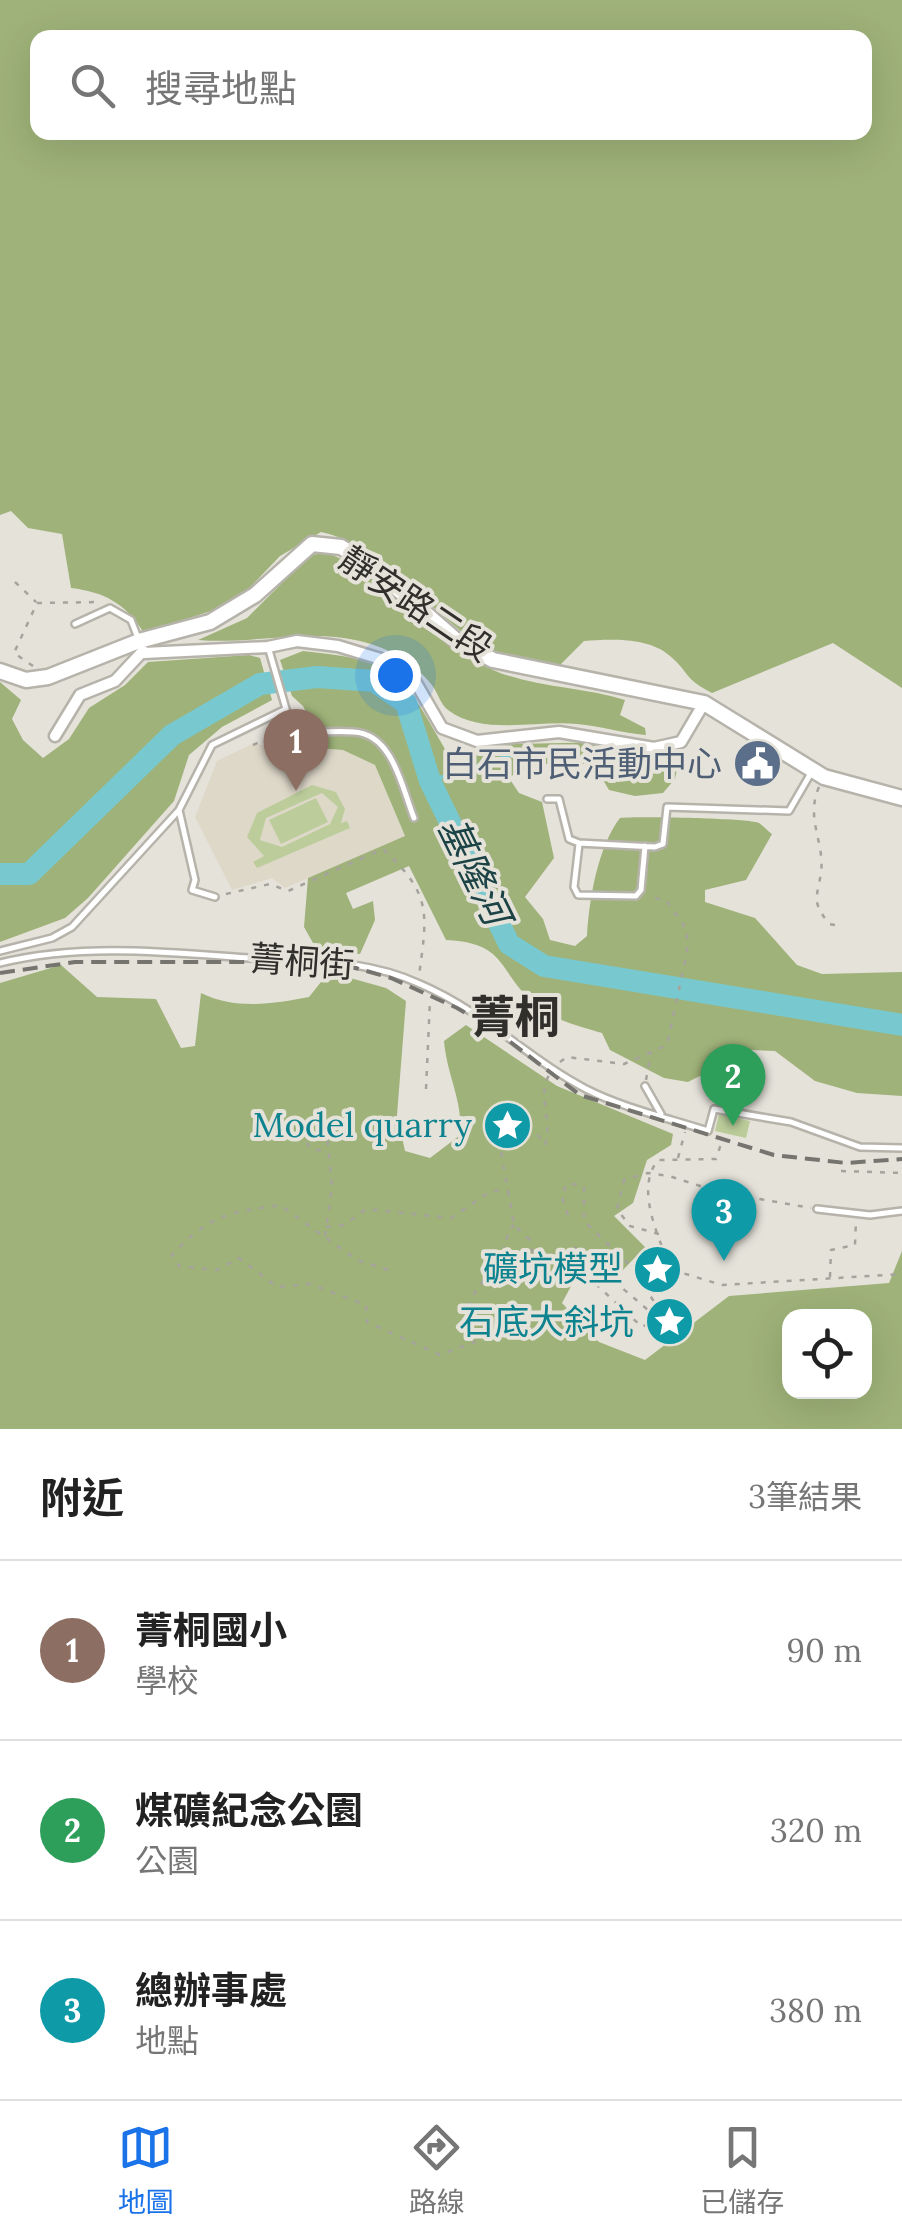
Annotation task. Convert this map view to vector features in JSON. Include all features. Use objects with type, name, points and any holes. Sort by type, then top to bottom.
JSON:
[{"type":"main road","name":"靜安路二段","points":[[0,671],[26,680],[48,677],[210,622],[233,611],[312,544],[326,544],[341,547],[369,564],[456,640],[493,660],[704,703],[818,774],[902,798]]},
{"type":"street","points":[[55,736],[80,695],[115,680],[142,647],[270,653],[297,641],[338,646],[384,660],[412,676],[442,728],[478,741],[559,732],[654,748],[681,742],[704,703]]},
{"type":"lane","points":[[74,624],[110,608],[130,620],[142,647]]},
{"type":"lane","points":[[270,653],[292,728],[325,736],[347,731],[373,736],[386,749],[414,818]]},
{"type":"lane","points":[[0,951],[52,938],[72,927],[179,810],[212,744],[286,708]]},
{"type":"lane","points":[[546,798],[559,798],[569,839],[579,843],[644,846],[663,844],[667,808],[789,811],[818,774]]},
{"type":"lane","points":[[179,810],[195,880],[192,890],[216,897]]},
{"type":"lane","points":[[579,843],[574,886],[578,895],[636,896],[642,890],[644,846]]},
{"type":"lane","name":"菁桐街","points":[[0,963],[53,953],[96,952],[300,958],[361,964],[418,982],[482,1015],[584,1088],[688,1124]]},
{"type":"lane","points":[[645,1086],[662,1116]]},
{"type":"lane","points":[[688,1124],[708,1131],[714,1109],[791,1122],[860,1147],[902,1148]]},
{"type":"lane","points":[[817,1209],[856,1214],[902,1211]]},
{"type":"path","points":[[15,582],[38,602],[96,600],[110,608]]},
{"type":"path","points":[[38,602],[14,653],[48,677]]},
{"type":"path","points":[[253,745],[292,728]]},
{"type":"path","points":[[818,774],[812,802],[822,872],[814,889],[818,909],[829,924],[841,926]]},
{"type":"path","points":[[216,897],[270,884],[288,891],[383,849],[405,869],[428,912],[418,982]]},
{"type":"path","points":[[514,1147],[494,1135],[494,1126],[515,1137],[522,1132],[490,1113],[518,1118],[534,1126],[545,1146],[550,1133],[542,1087],[553,1066],[567,1057],[624,1064],[668,1045],[687,952],[687,930],[666,900],[636,896]]},
{"type":"path","points":[[426,1089],[431,989]]},
{"type":"path","points":[[645,1086],[651,1052]]},
{"type":"path","points":[[515,1128],[518,1118]]},
{"type":"path","points":[[677,1160],[688,1124]]},
{"type":"path","points":[[325,1237],[332,1187],[327,1136],[310,1132],[306,1140],[310,1148],[328,1151]]},
{"type":"path","points":[[507,1142],[500,1146],[514,1224],[529,1239],[534,1254],[572,1262],[642,1328],[664,1315]]},
{"type":"path","points":[[670,1272],[646,1191],[648,1172],[658,1160],[716,1159],[721,1144]]},
{"type":"path","points":[[659,1234],[630,1226],[617,1209],[624,1180],[648,1172],[718,1192],[817,1209]]},
{"type":"path","points":[[842,1172],[902,1173]]},
{"type":"path","points":[[568,1215],[561,1195],[568,1183],[584,1186],[584,1221],[642,1276]]},
{"type":"path","points":[[326,1227],[344,1225],[366,1209],[451,1218],[491,1191],[510,1191]]},
{"type":"path","points":[[388,1270],[357,1260],[280,1205],[223,1214],[193,1233],[172,1255],[179,1266],[217,1270],[239,1258],[277,1287],[310,1284],[366,1305],[367,1322],[440,1355],[474,1342],[468,1310],[475,1292],[506,1252],[508,1230],[514,1224]]},
{"type":"path","points":[[830,1278],[830,1250],[854,1245],[856,1214]]},
{"type":"path","points":[[574,1247],[648,1310],[664,1315]]},
{"type":"path","points":[[664,1315],[639,1279],[656,1265],[722,1284],[902,1274]]},
{"type":"shaded area","points":[[252,744],[343,750],[375,765],[405,837],[285,888],[272,878],[232,890],[195,817],[217,761]]},
{"type":"green space","points":[[0,0],[902,0],[902,688],[833,643],[712,693],[661,650],[640,642],[584,641],[557,668],[508,658],[481,646],[384,564],[342,539],[321,532],[280,556],[235,603],[144,633],[130,614],[113,601],[71,588],[62,534],[28,528],[11,511],[0,515]]},
{"type":"green space","points":[[327,553],[367,574],[477,662],[512,677],[625,700],[620,715],[645,728],[646,735],[577,724],[477,723],[445,707],[426,678],[406,661],[352,639],[309,636],[198,640],[247,618],[310,555]]},
{"type":"green space","points":[[303,651],[360,660],[395,676],[419,705],[448,754],[514,744],[609,742],[677,769],[675,779],[663,793],[635,796],[609,790],[594,765],[538,765],[509,778],[519,793],[542,802],[554,858],[525,897],[543,919],[550,940],[575,946],[587,936],[600,858],[620,818],[715,819],[760,824],[772,834],[746,880],[705,890],[705,902],[755,918],[797,965],[822,974],[902,972],[902,1096],[857,1093],[815,1081],[775,1051],[751,1050],[688,1082],[664,1078],[610,1050],[602,1033],[543,1011],[523,993],[492,953],[466,942],[446,940],[409,866],[346,893],[353,909],[373,901],[375,920],[360,954],[317,950],[304,927],[308,878],[405,836],[375,765],[343,750],[302,747],[312,724],[303,706],[292,696],[280,660]]},
{"type":"green space","points":[[249,655],[260,658],[272,700],[222,727],[189,755],[174,801],[88,898],[65,918],[0,942],[0,682],[21,700],[12,719],[23,740],[43,758],[69,739],[89,708],[125,685],[148,662]]},
{"type":"green space","points":[[312,785],[336,792],[345,809],[341,823],[347,821],[350,828],[257,868],[253,862],[264,856],[247,837],[257,813]],"holes":[[[322,793],[338,807],[330,824],[282,847],[260,840],[266,818]]]},
{"type":"green space","points":[[316,798],[328,822],[281,844],[269,820]]},
{"type":"green space","points":[[61,965],[97,997],[156,999],[181,1048],[195,1046],[201,993],[241,1004],[295,1000],[309,997],[329,972],[386,988],[406,1001],[397,1115],[405,1151],[430,1158],[459,1136],[460,1113],[444,1041],[466,1025],[557,1086],[673,1134],[671,1145],[647,1160],[633,1203],[614,1216],[645,1247],[621,1272],[576,1277],[562,1303],[599,1342],[645,1360],[729,1296],[889,1283],[902,1251],[902,1429],[0,1429],[0,983]]},
{"type":"green space","points":[[719,1114],[750,1121],[746,1138],[715,1131]]},
{"type":"waterway","name":"基隆河","points":[[0,874],[29,874],[172,735],[260,684],[317,677],[374,681],[406,703],[430,781],[509,944],[544,966],[902,1025]]},
{"type":"waterway","points":[[430,781],[530,749]]},
{"type":"railway","points":[[0,973],[75,962],[285,962],[356,968],[391,978],[457,1008],[496,1031],[580,1095],[774,1155],[846,1163],[902,1159]]},
{"type":"place","name":"白石市民活動中心","points":[[757,764]]},
{"type":"place","name":"菁桐國小","points":[[296,791]]},
{"type":"place","name":"Model quarry","points":[[507,1125]]},
{"type":"place","name":"煤礦紀念公園","points":[[733,1126]]},
{"type":"place","name":"總辦事處","points":[[724,1261]]},
{"type":"place","name":"礦坑模型","points":[[658,1269]]},
{"type":"place","name":"石底大斜坑","points":[[669,1322]]},
{"type":"district","name":"菁桐","points":[[515,1017]]}]
